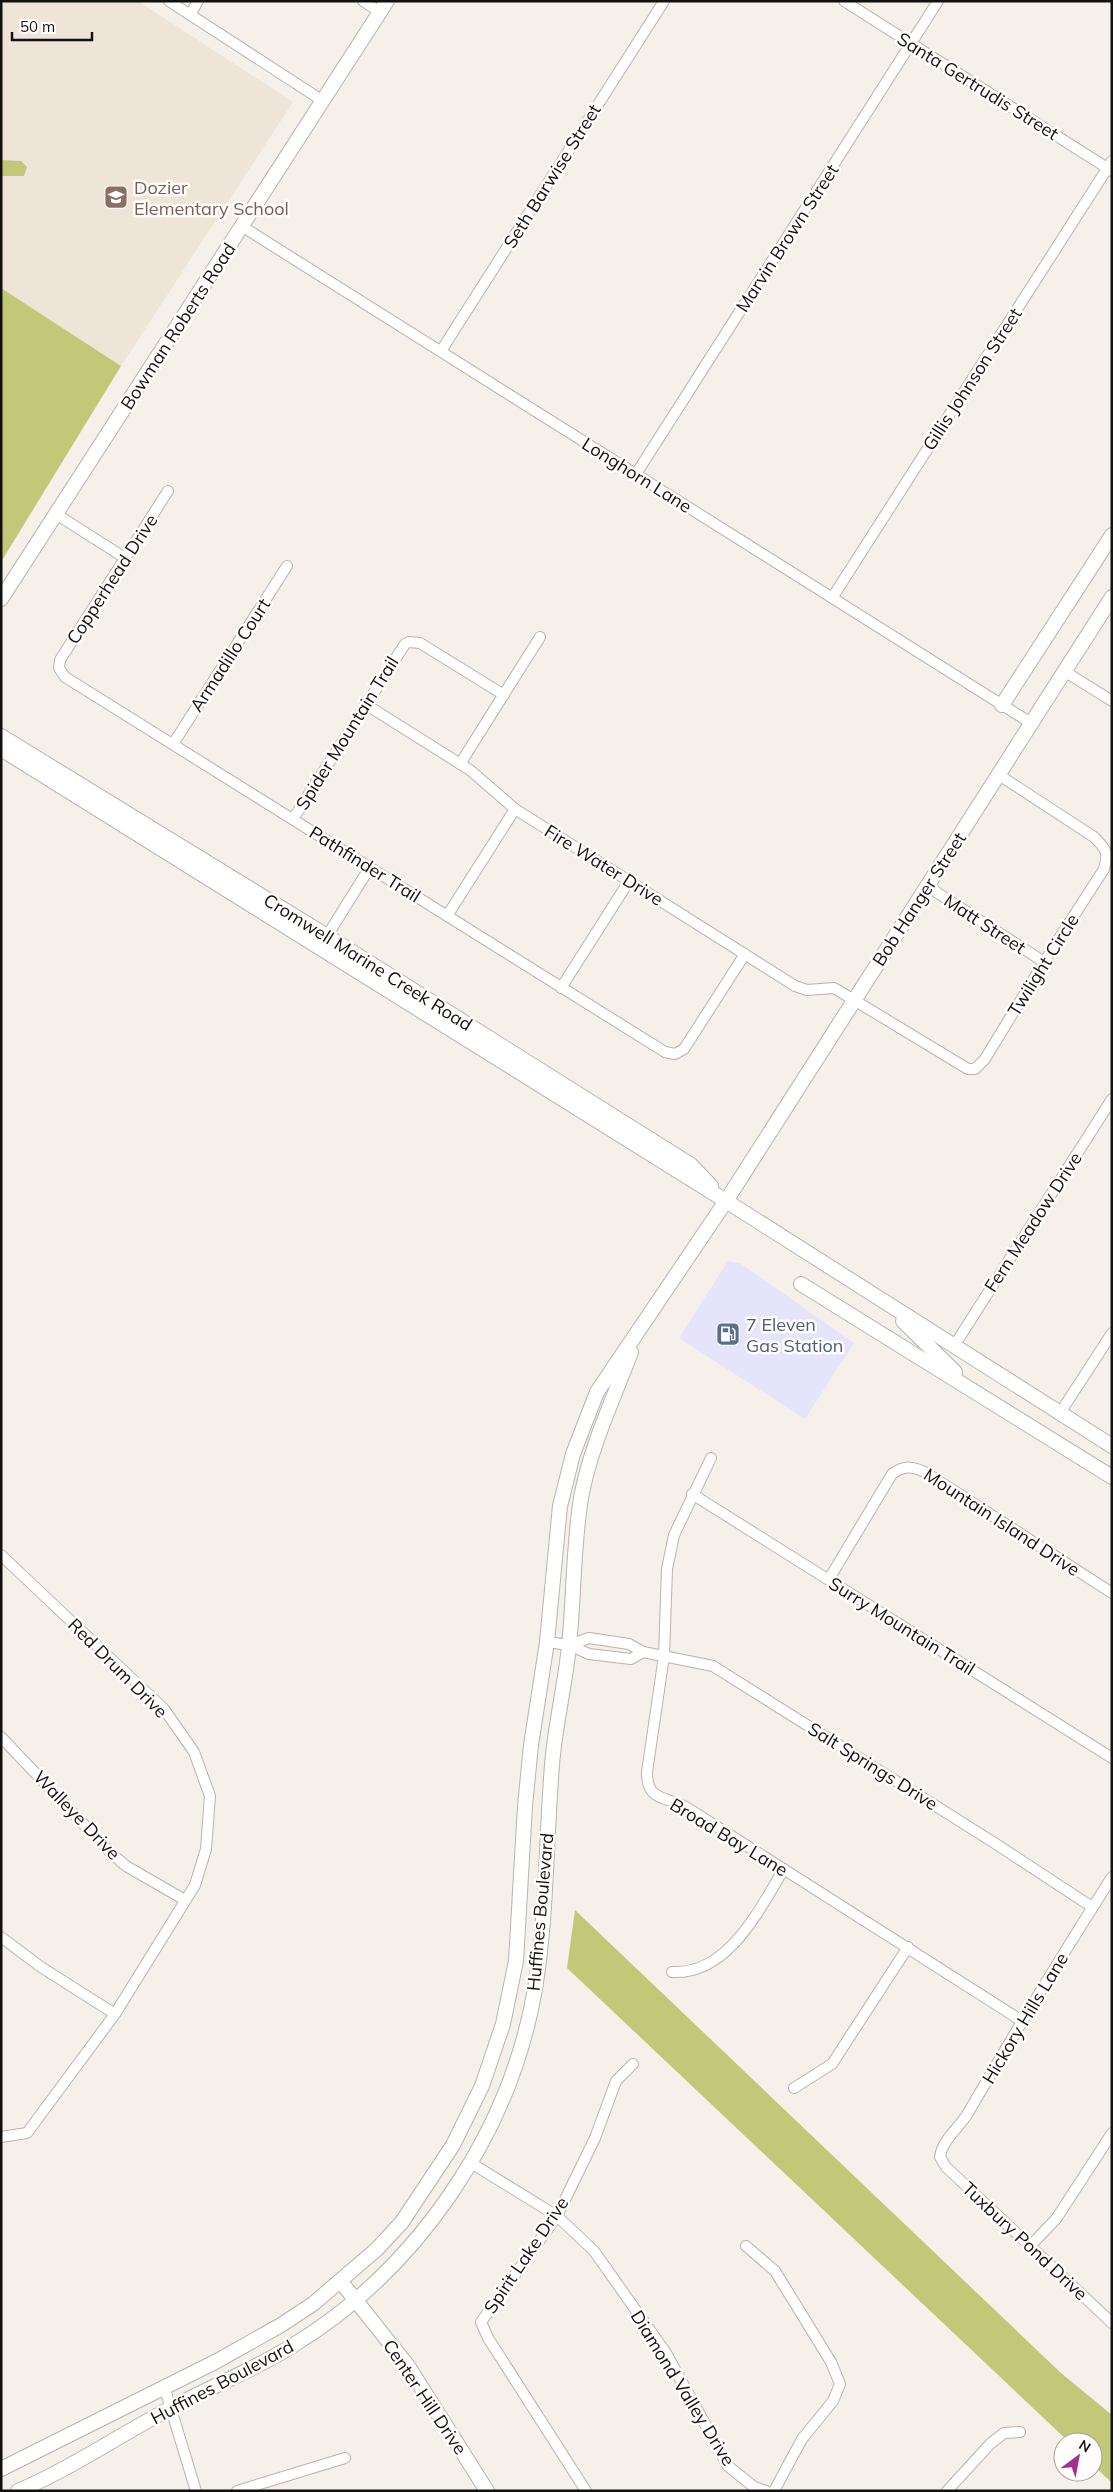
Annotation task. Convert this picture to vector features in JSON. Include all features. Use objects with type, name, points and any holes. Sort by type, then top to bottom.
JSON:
[{"type":"main road","name":"Bowman Roberts Road","points":[[1,599],[384,7]]},
{"type":"main road","points":[[1002,705],[1112,535]]},
{"type":"main road","name":"Bob Hanger Street","points":[[726,1201],[1112,597]]},
{"type":"main road","name":"Cromwell Marine Creek Road","points":[[1,736],[327,936],[691,1165],[726,1201]]},
{"type":"main road","name":"Cromwell Marine Creek Road","points":[[1,748],[726,1201],[1112,1446]]},
{"type":"main road","name":"Huffines Boulevard","points":[[1,2469],[217,2361],[281,2325],[341,2282],[402,2222],[453,2145],[482,2086],[503,2024],[516,1961],[525,1806],[531,1745],[547,1642],[560,1506],[573,1454],[597,1392],[726,1201]]},
{"type":"main road","name":"Cromwell Marine Creek Road","points":[[801,1284],[1112,1477]]},
{"type":"main road","name":"Cromwell Marine Creek Road","points":[[883,1301],[972,1389]]},
{"type":"main road","name":"Huffines Boulevard","points":[[18,2491],[99,2449],[172,2407],[266,2362],[296,2344],[356,2300],[404,2253],[447,2200],[471,2163],[493,2120],[517,2058],[534,1992],[542,1932],[553,1760],[569,1645],[574,1551],[582,1495],[600,1431],[638,1332]]},
{"type":"main road","name":"Center Hill Drive","points":[[341,2282],[408,2366],[488,2491]]},
{"type":"street","points":[[169,1],[323,101]]},
{"type":"street","points":[[190,15],[198,1]]},
{"type":"street","points":[[363,1],[384,7]]},
{"type":"street","name":"Seth Barwise Street","points":[[440,351],[664,1]]},
{"type":"street","name":"Santa Gertrudis Street","points":[[844,1],[1110,167]]},
{"type":"street","name":"Marvin Brown Street","points":[[636,474],[938,1]]},
{"type":"street","name":"Gillis Johnson Street","points":[[832,598],[1110,167]]},
{"type":"street","name":"Longhorn Lane","points":[[243,227],[1031,723]]},
{"type":"street","name":"Copperhead Drive","points":[[58,668],[60,660],[168,491]]},
{"type":"street","points":[[56,514],[125,558]]},
{"type":"street","name":"Armadillo Court","points":[[173,744],[287,566]]},
{"type":"street","points":[[460,764],[540,637]]},
{"type":"street","name":"Spider Mountain Trail","points":[[293,819],[400,648],[409,642],[420,643],[504,695]]},
{"type":"street","name":"Pathfinder Trail","points":[[58,668],[65,676],[665,1052],[675,1054],[684,1049],[745,954]]},
{"type":"street","points":[[1064,671],[1112,701]]},
{"type":"street","name":"Fire Water Drive","points":[[365,704],[477,775],[515,809],[800,988],[807,990],[834,988],[854,1000]]},
{"type":"street","name":"Twilight Circle","points":[[854,1000],[963,1068],[975,1069],[986,1059],[1044,962],[1104,869],[1108,856],[1107,849],[1094,837],[999,776]]},
{"type":"street","points":[[447,916],[515,809]]},
{"type":"street","points":[[327,936],[370,867]]},
{"type":"street","points":[[561,988],[628,880]]},
{"type":"street","name":"Matt Street","points":[[927,886],[1044,962]]},
{"type":"street","name":"Fern Meadow Drive","points":[[954,1346],[1112,1099]]},
{"type":"street","points":[[1060,1413],[1112,1333]]},
{"type":"street","name":"Broad Bay Lane","points":[[711,1458],[674,1534],[667,1569],[664,1656],[647,1772],[648,1788],[652,1794],[686,1807],[1022,2021]]},
{"type":"street","name":"Mountain Island Drive","points":[[829,1580],[892,1474],[901,1468],[909,1466],[928,1474],[1112,1592]]},
{"type":"street","name":"Surry Mountain Trail","points":[[692,1494],[1112,1758]]},
{"type":"street","name":"Red Drum Drive","points":[[1,1555],[164,1709],[194,1752],[210,1796],[206,1849],[195,1885],[115,2014],[28,2133],[1,2137]]},
{"type":"street","name":"Salt Springs Drive","points":[[569,1645],[589,1638],[629,1644],[643,1652],[713,1666],[730,1675],[1092,1908]]},
{"type":"street","name":"Salt Springs Drive","points":[[547,1642],[569,1645],[588,1654],[631,1659],[643,1652]]},
{"type":"street","name":"Walleye Drive","points":[[1,1737],[111,1853],[126,1866],[185,1900]]},
{"type":"street","points":[[672,1972],[688,1973],[709,1964],[725,1951],[749,1926],[784,1869]]},
{"type":"street","name":"Hickory Hills Lane","points":[[940,2158],[944,2143],[966,2117],[1022,2021],[1112,1877]]},
{"type":"street","points":[[1,1937],[41,1967],[115,2014]]},
{"type":"street","points":[[794,2088],[832,2064],[908,1947]]},
{"type":"street","name":"Spirit Lake Drive","points":[[586,2491],[488,2338],[481,2322],[557,2216],[595,2138],[616,2082],[633,2064]]},
{"type":"street","points":[[1031,2246],[1056,2219],[1112,2132]]},
{"type":"street","name":"Tuxbury Pond Drive","points":[[940,2158],[946,2166],[1112,2323]]},
{"type":"street","name":"Diamond Valley Drive","points":[[471,2163],[557,2216],[594,2251],[666,2353],[728,2466],[754,2487],[766,2491]]},
{"type":"street","points":[[746,2246],[775,2271],[832,2362],[840,2384],[833,2401],[802,2439],[774,2491]]},
{"type":"street","points":[[164,2386],[172,2407],[196,2491]]},
{"type":"street","points":[[947,2491],[990,2444],[1004,2433],[1020,2432]]},
{"type":"street","points":[[237,2491],[345,2458]]},
{"type":"shaded area","name":"Dozier Elementary School","points":[[1,1],[138,1],[293,102],[121,366],[1,288]]},
{"type":"shaded area","points":[[728,1261],[740,1263],[854,1343],[805,1419],[679,1338]]},
{"type":"green space","points":[[1,160],[21,161],[27,167],[24,176],[1,176]]},
{"type":"green space","points":[[1,288],[121,366],[1,562]]},
{"type":"green space","points":[[575,1910],[1061,2373],[1112,2415],[1112,2483],[1103,2474],[1103,2432],[1058,2432],[567,1968]]},
{"type":"place","name":"Dozier Elementary School","points":[[116,197]]},
{"type":"place","name":"7 Eleven Gas Station","points":[[728,1334]]}]
